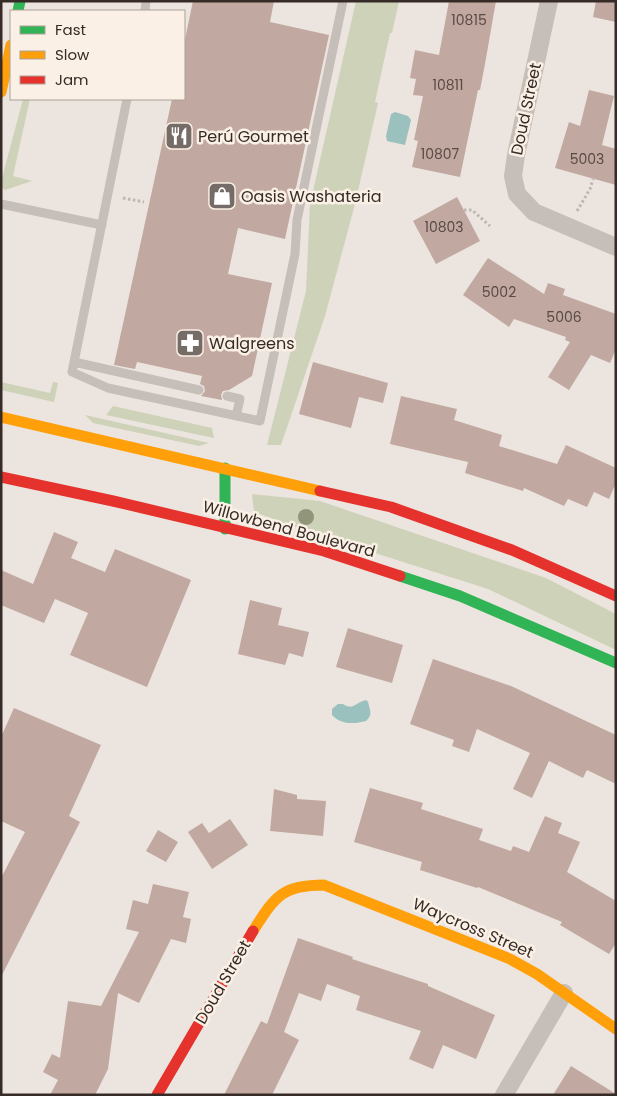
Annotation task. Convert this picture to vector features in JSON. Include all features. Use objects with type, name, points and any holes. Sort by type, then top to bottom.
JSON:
[{"type":"main road","points":[[1,92],[10,50]]},
{"type":"main road","points":[[1,417],[391,507],[512,550],[616,596]]},
{"type":"main road","points":[[225,468],[225,529]]},
{"type":"main road","name":"Willowbend Boulevard","points":[[1,476],[324,552],[441,589],[518,619],[616,663]]},
{"type":"main road","name":"Waycross Street","points":[[305,885],[324,884],[492,950],[537,974],[616,1029]]},
{"type":"main road","name":"Doud Street","points":[[157,1095],[254,928],[274,899],[289,889],[305,885]]},
{"type":"street","name":"Doud Street","points":[[549,1],[513,176],[517,194],[534,212],[571,228]]},
{"type":"street","points":[[571,228],[616,247]]},
{"type":"street","points":[[504,1095],[564,993]]},
{"type":"lane","points":[[127,100],[72,372],[108,388],[260,421],[295,254],[297,220],[343,1]]},
{"type":"lane","points":[[1,204],[102,226]]},
{"type":"lane","points":[[74,362],[199,390]]},
{"type":"lane","points":[[227,396],[240,399],[236,416]]},
{"type":"path","points":[[571,228],[578,208],[594,179]]},
{"type":"path","points":[[120,197],[144,202]]},
{"type":"path","points":[[464,210],[472,210],[490,226]]},
{"type":"green space","points":[[356,1],[399,1],[375,102],[378,103],[355,204],[325,316],[281,445],[267,445],[306,291],[310,204]]},
{"type":"green space","points":[[23,100],[30,100],[13,176],[32,181],[5,190],[1,187]]},
{"type":"green space","points":[[1,382],[50,393],[53,382],[58,383],[54,402],[1,390]]},
{"type":"green space","points":[[113,406],[212,428],[214,438],[106,415]]},
{"type":"green space","points":[[85,415],[209,443],[199,446],[93,423]]},
{"type":"green space","points":[[252,494],[320,501],[546,578],[616,614],[616,650],[488,589],[309,532],[254,512]]},
{"type":"water","points":[[395,112],[408,116],[411,120],[405,145],[387,141],[386,136],[391,114]]},
{"type":"water","points":[[366,700],[370,716],[366,721],[348,723],[339,721],[332,715],[332,709],[338,704],[349,707]]},
{"type":"building","points":[[193,1],[274,1],[270,22],[329,35],[285,239],[238,228],[228,274],[272,283],[252,376],[229,390],[223,391],[221,395],[222,400],[201,396],[205,391],[204,386],[200,384],[202,376],[137,362],[135,369],[114,365],[172,100],[185,100],[185,39]]},
{"type":"building","points":[[449,1],[496,1],[480,90],[478,90],[460,177],[412,167],[418,141],[414,140],[423,96],[413,95],[416,79],[410,78],[415,50],[439,55]]},
{"type":"building","points":[[596,1],[616,1],[616,22],[593,17]]},
{"type":"building","points":[[589,90],[614,96],[602,145],[616,149],[616,185],[555,168],[569,122],[580,126]]},
{"type":"building","points":[[457,197],[480,241],[436,264],[413,221]]},
{"type":"building","points":[[488,258],[544,294],[548,283],[565,289],[563,295],[616,314],[616,349],[610,363],[591,355],[569,390],[548,377],[570,342],[565,340],[566,337],[514,319],[509,327],[463,295]]},
{"type":"building","points":[[313,362],[388,383],[383,403],[359,397],[351,428],[299,414]]},
{"type":"building","points":[[401,396],[457,409],[454,420],[502,435],[499,446],[557,464],[566,445],[616,468],[616,483],[609,499],[594,492],[587,507],[568,499],[564,506],[524,488],[523,491],[465,473],[468,462],[390,444]]},
{"type":"building","points":[[54,532],[78,542],[71,558],[105,572],[115,549],[191,580],[147,687],[70,655],[88,613],[55,599],[44,623],[1,605],[1,570],[33,584]]},
{"type":"building","points":[[250,600],[282,608],[278,625],[309,632],[303,657],[289,653],[285,665],[238,654]]},
{"type":"building","points":[[348,628],[403,645],[392,683],[336,667]]},
{"type":"building","points":[[433,659],[511,686],[616,735],[616,784],[587,770],[583,778],[549,761],[532,798],[513,789],[530,753],[477,729],[469,752],[452,746],[454,740],[410,724]]},
{"type":"building","points":[[14,708],[101,745],[69,816],[80,822],[1,977],[1,878],[25,832],[1,821],[1,737]]},
{"type":"building","points":[[370,788],[423,803],[421,809],[483,829],[479,840],[511,851],[513,846],[529,852],[545,816],[562,823],[558,833],[580,842],[567,872],[616,901],[616,943],[609,954],[560,925],[562,922],[478,887],[420,870],[422,862],[354,842]]},
{"type":"building","points":[[274,789],[297,795],[297,799],[326,801],[323,836],[270,831]]},
{"type":"building","points":[[230,819],[248,845],[212,869],[188,832],[202,823],[209,833]]},
{"type":"building","points":[[158,830],[178,842],[166,862],[146,851]]},
{"type":"building","points":[[153,884],[189,892],[183,917],[191,919],[186,943],[171,939],[139,1003],[118,993],[108,1069],[95,1095],[50,1095],[58,1080],[43,1072],[52,1054],[60,1058],[68,1001],[101,1006],[139,932],[126,929],[133,900],[148,904]]},
{"type":"building","points":[[298,938],[353,957],[352,959],[428,984],[428,986],[495,1015],[476,1059],[443,1045],[433,1069],[409,1059],[421,1031],[356,1010],[360,996],[327,984],[321,1001],[299,993],[284,1032],[299,1040],[272,1095],[224,1095],[261,1021],[267,1024]]},
{"type":"building","points":[[571,1066],[616,1094],[616,1095],[553,1095]]},
{"type":"traffic: fast","points":[[18,10],[20,1]]},
{"type":"traffic: fast","points":[[225,468],[225,529]]},
{"type":"traffic: fast","points":[[400,576],[460,596],[616,663]]},
{"type":"traffic: slow","points":[[1,92],[10,50]]},
{"type":"traffic: slow","points":[[1,417],[320,491]]},
{"type":"traffic: slow","points":[[253,931],[267,909],[281,895],[298,887],[324,885],[510,959],[537,974],[616,1029]]},
{"type":"traffic: jam","points":[[1,477],[113,501],[324,551],[400,576]]},
{"type":"traffic: jam","points":[[320,491],[391,507],[512,550],[616,596]]},
{"type":"traffic: jam","points":[[157,1095],[253,931]]},
{"type":"place","name":"Perú Gourmet","points":[[179,136]]},
{"type":"place","name":"Oasis Washateria","points":[[222,196]]},
{"type":"place","name":"Walgreens","points":[[190,343]]}]
